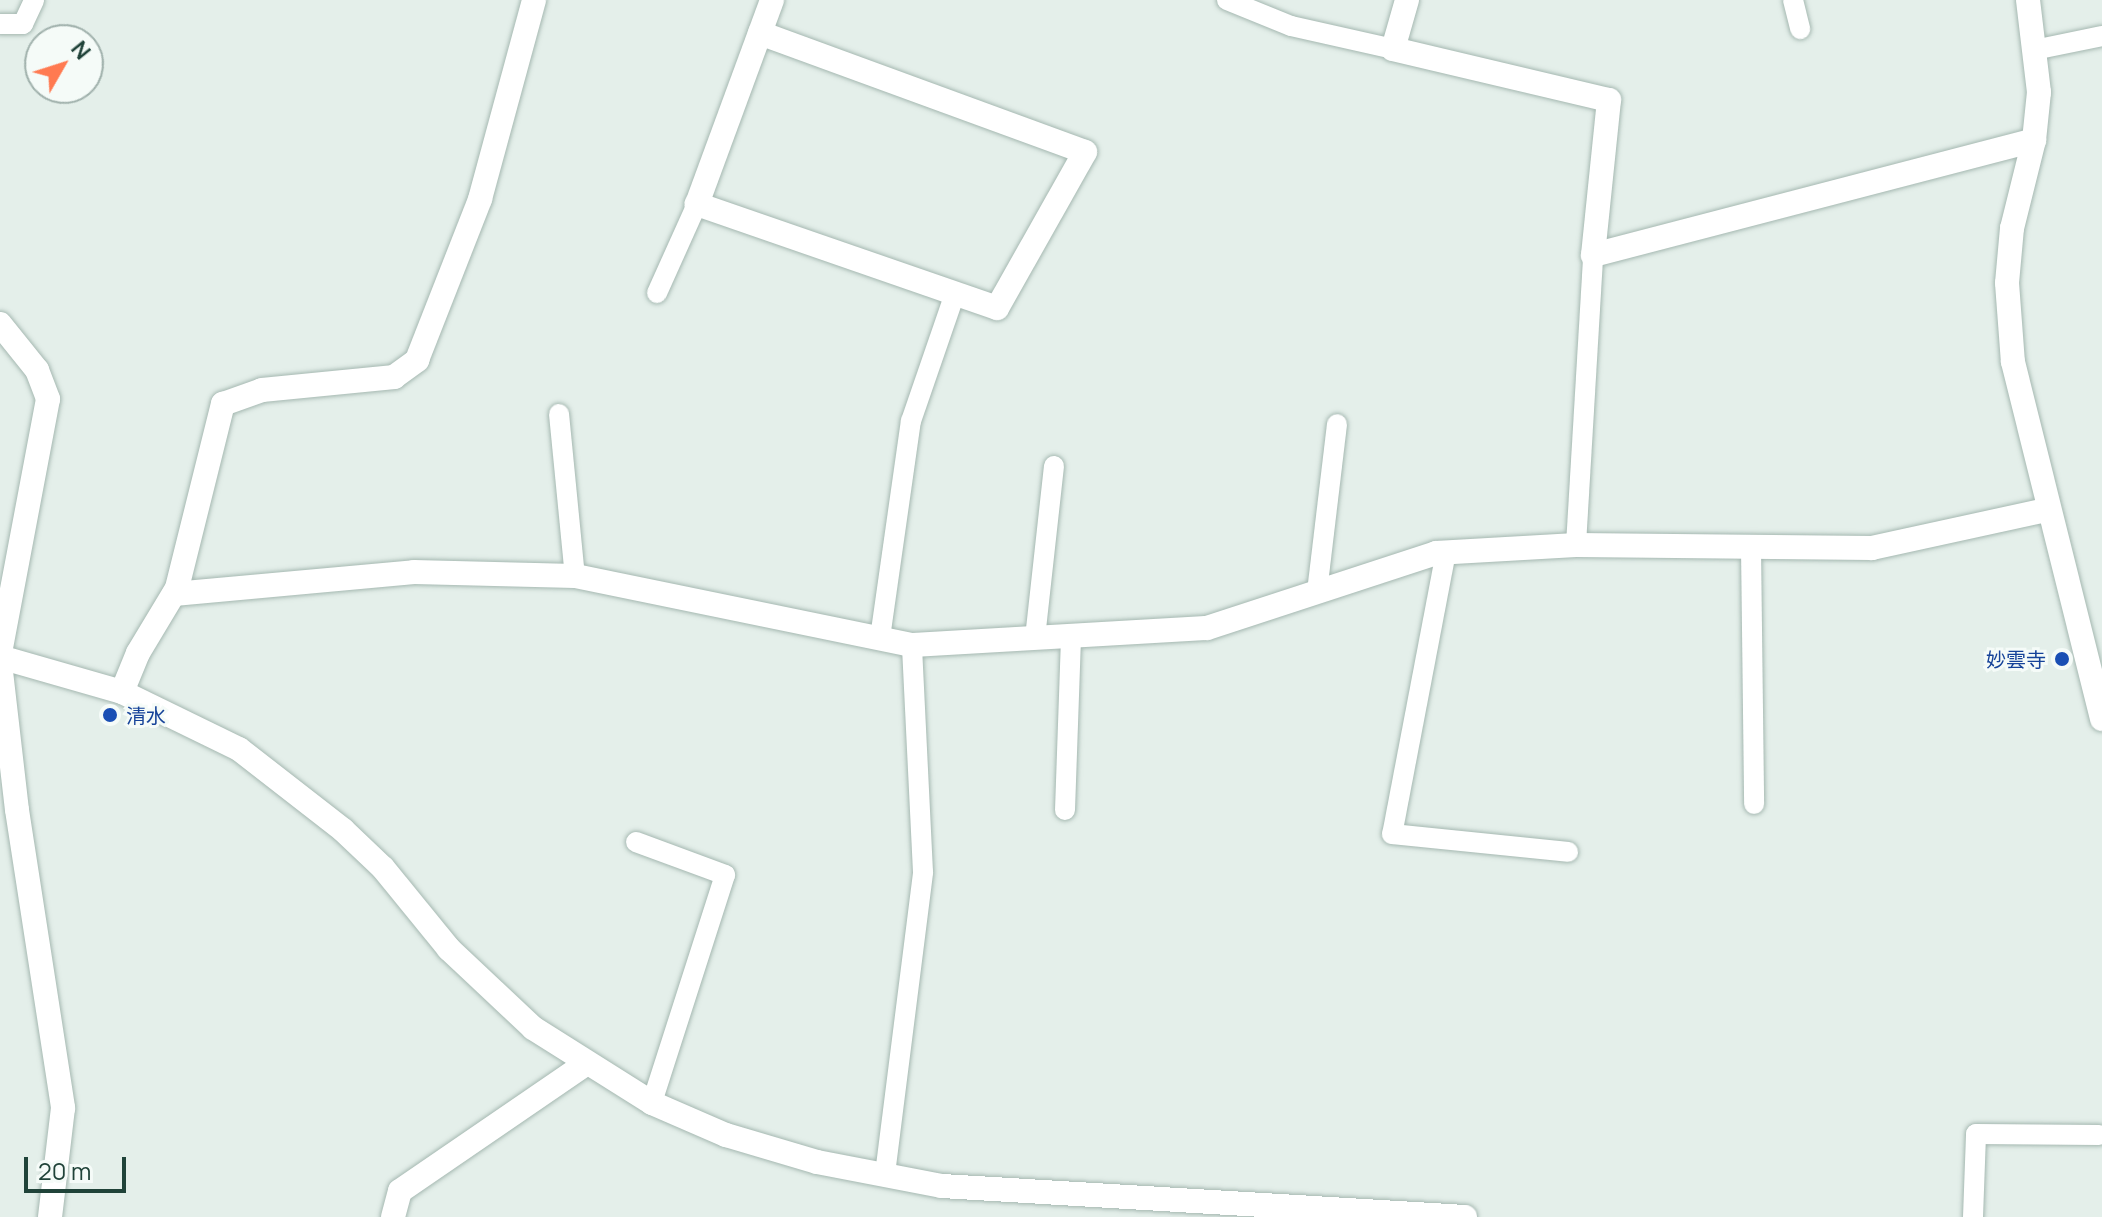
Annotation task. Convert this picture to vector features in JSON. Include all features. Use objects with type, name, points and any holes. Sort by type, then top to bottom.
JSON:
[{"type":"street","points":[[122,692],[138,653],[174,594],[223,404],[262,390],[394,377],[417,360],[480,199],[534,0]]},
{"type":"street","points":[[760,33],[1085,152],[997,308],[697,204],[772,0]]},
{"type":"street","points":[[1407,0],[1393,49],[1609,100],[1593,255],[2034,140]]},
{"type":"street","points":[[2028,0],[2039,92],[2034,140],[2012,228],[2007,283],[2013,362],[2047,510],[2102,719]]},
{"type":"street","points":[[0,324],[37,370],[48,399],[48,420],[0,655],[122,692],[181,716],[290,784],[383,868],[492,993],[584,1065],[652,1103],[726,1135],[817,1162],[942,1186],[1256,1209],[1465,1217]]},
{"type":"street","points":[[174,594],[414,572],[575,576],[912,645],[1207,628],[1446,552],[1576,545],[1872,548],[2047,510]]},
{"type":"street","points":[[0,663],[17,810],[63,1108],[50,1217]]},
{"type":"street","points":[[393,1217],[400,1191],[584,1065]]},
{"type":"lane","points":[[0,24],[23,24],[34,0]]},
{"type":"lane","points":[[1227,0],[1291,26],[1393,49]]},
{"type":"lane","points":[[1793,0],[1800,29]]},
{"type":"lane","points":[[2034,50],[2102,36]]},
{"type":"lane","points":[[657,293],[697,204]]},
{"type":"lane","points":[[1576,545],[1593,255]]},
{"type":"lane","points":[[880,638],[911,421],[955,293]]},
{"type":"lane","points":[[559,414],[575,576]]},
{"type":"lane","points":[[1317,592],[1337,424]]},
{"type":"lane","points":[[1035,638],[1054,466]]},
{"type":"lane","points":[[1751,547],[1754,804]]},
{"type":"lane","points":[[1446,552],[1392,834],[1568,852]]},
{"type":"lane","points":[[1065,810],[1071,636]]},
{"type":"lane","points":[[885,1174],[923,872],[912,645]]},
{"type":"lane","points":[[636,842],[725,875],[652,1103]]},
{"type":"lane","points":[[1973,1217],[1976,1134],[2099,1135]]},
{"type":"place","name":"妙雲寺","points":[[2062,659]]},
{"type":"place","name":"清水","points":[[110,715]]}]
